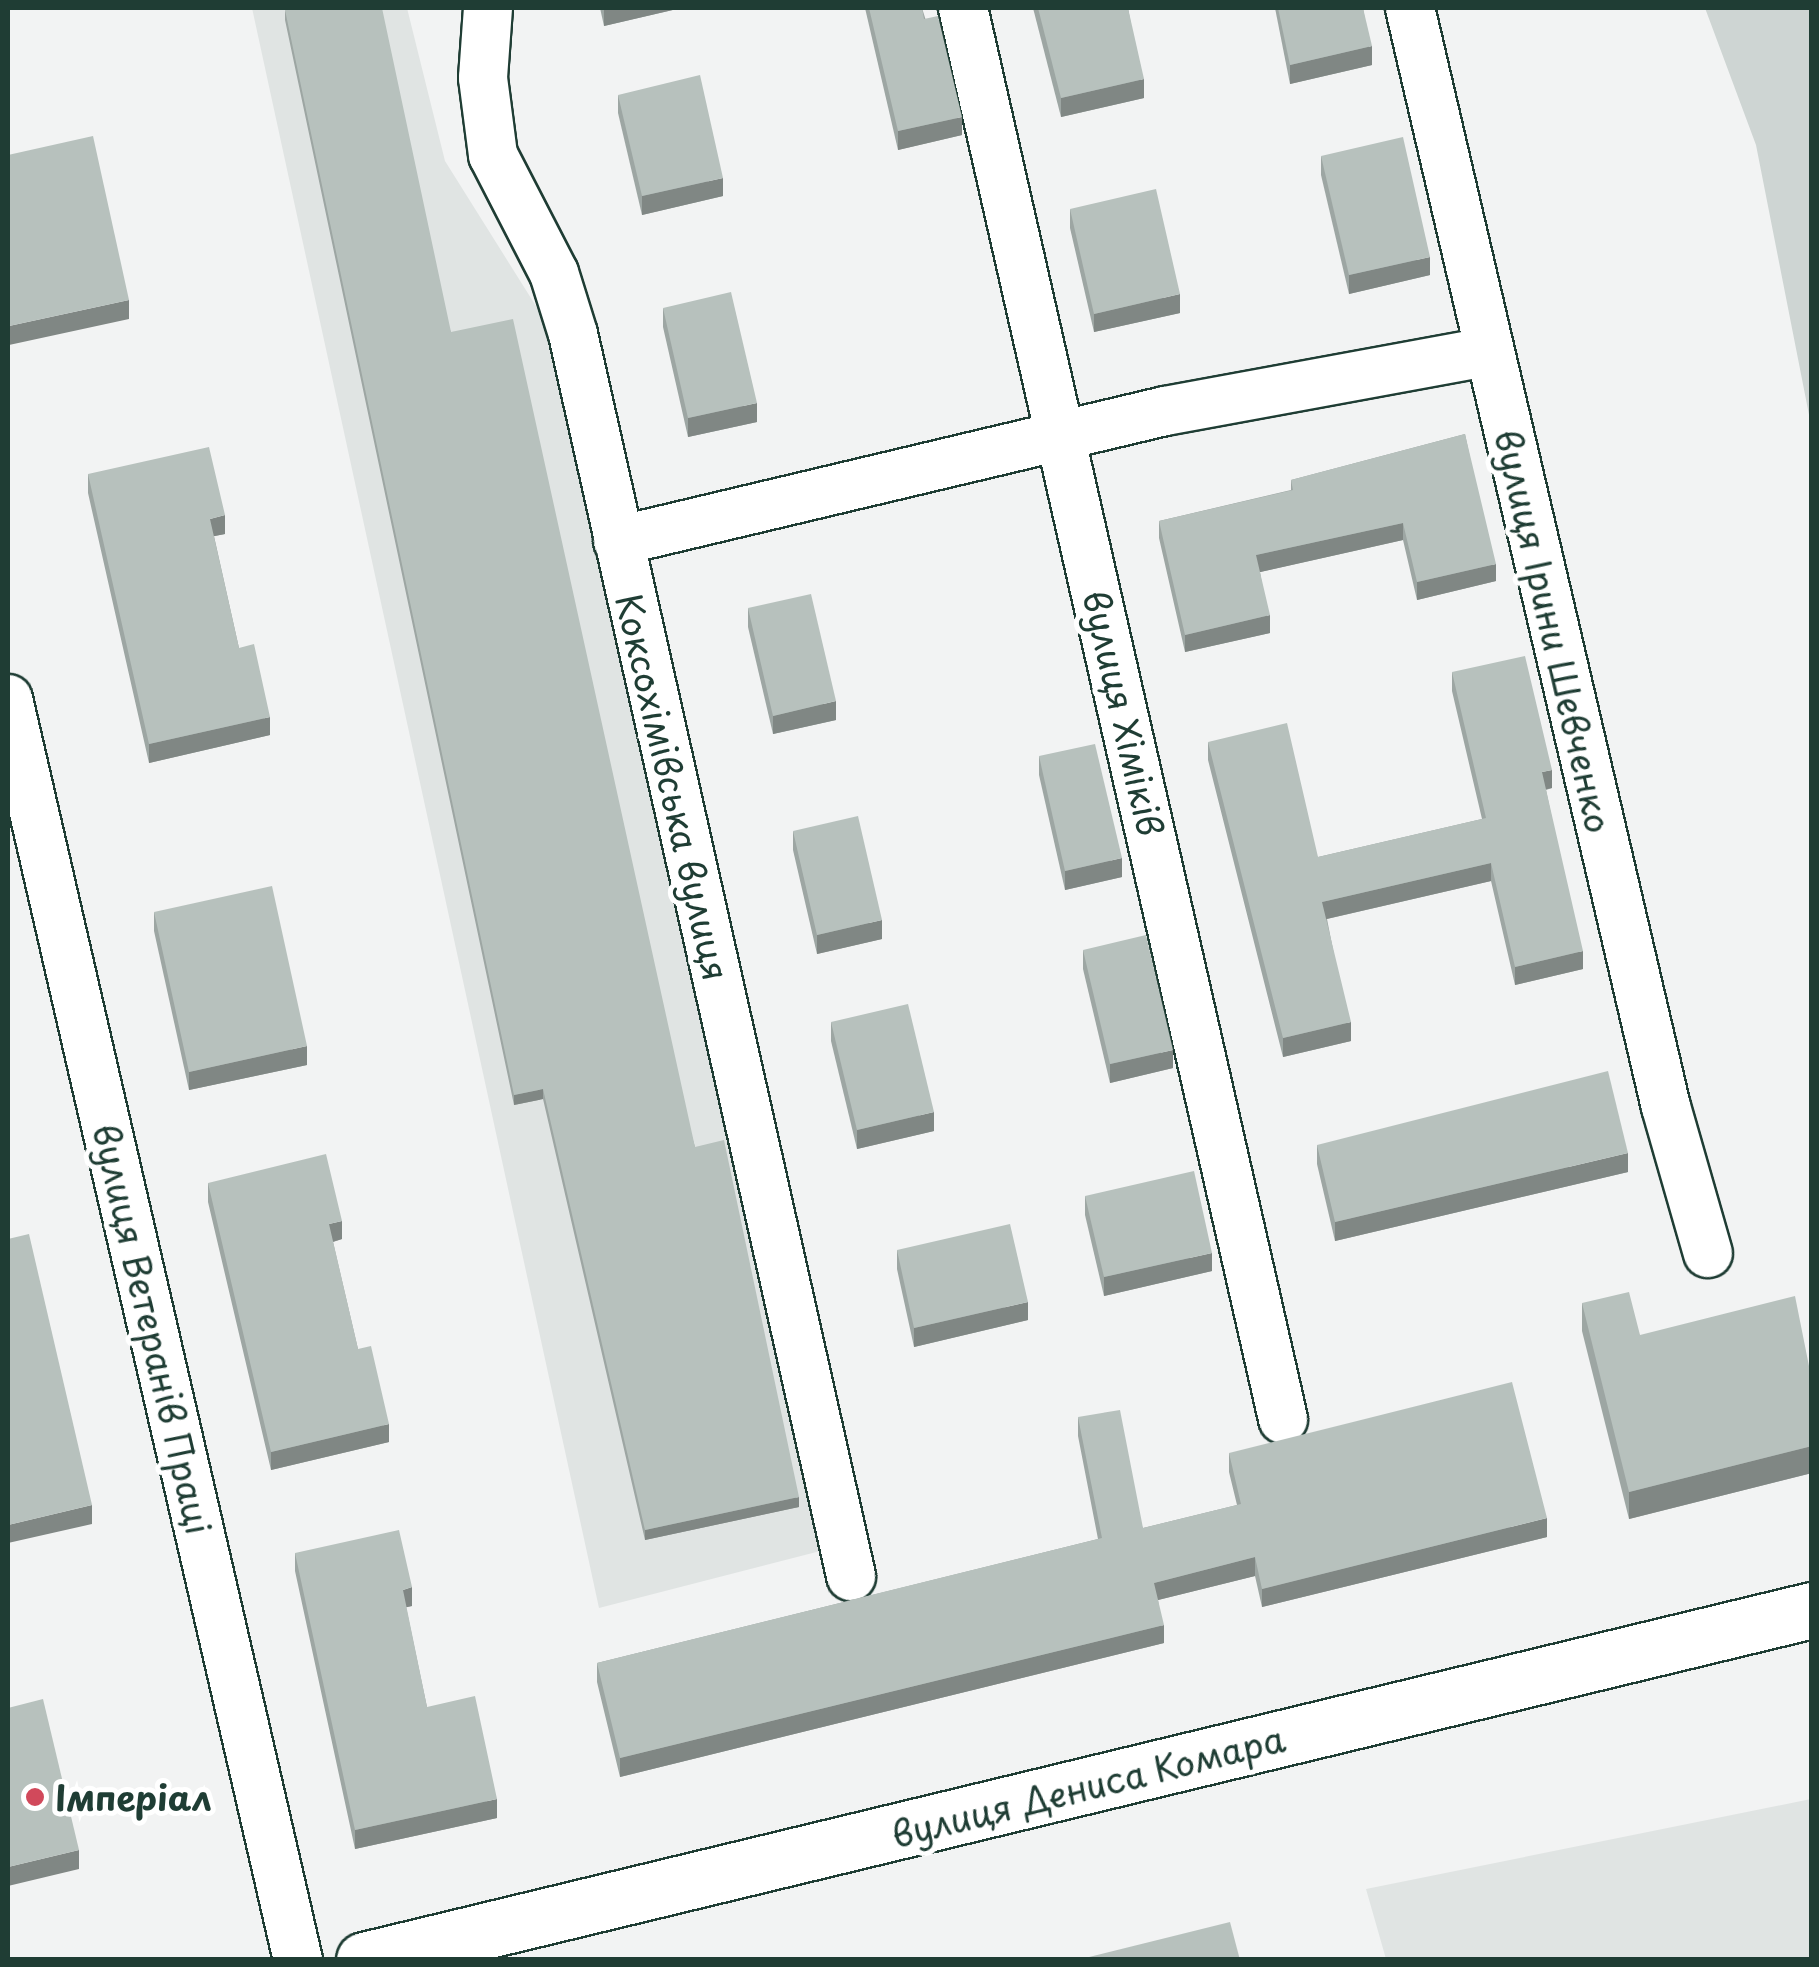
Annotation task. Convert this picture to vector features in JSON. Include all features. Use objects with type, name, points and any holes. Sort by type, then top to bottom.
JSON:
[{"type":"street","name":"Коксохімівська вулиця","points":[[488,8],[483,78],[492,154],[558,288],[851,1576]]},
{"type":"street","name":"вулиця Хіміків","points":[[963,8],[1282,1419]]},
{"type":"street","name":"вулиця Ірини Шевченко","points":[[1410,8],[1666,1107],[1708,1253]]},
{"type":"street","points":[[618,541],[1166,411],[1488,352]]},
{"type":"street","name":"вулиця Ветеранів Праці","points":[[8,699],[298,1960]]},
{"type":"street","name":"вулиця Дениса Комара","points":[[364,1960],[1812,1610]]},
{"type":"shaded area","points":[[252,8],[407,8],[445,161],[556,338],[832,1548],[599,1608]]},
{"type":"shaded area","points":[[1705,8],[1811,8],[1811,425],[1756,145]]},
{"type":"shaded area","points":[[1811,1799],[1811,1959],[1386,1959],[1366,1889]]},
{"type":"building","points":[[382,8],[451,332],[513,319],[695,1147],[724,1140],[799,1497],[645,1530],[543,1089],[514,1095],[285,10]]},
{"type":"building","points":[[869,8],[922,8],[924,19],[938,16],[962,117],[898,131]]},
{"type":"building","points":[[1038,8],[1128,8],[1144,79],[1061,98]]},
{"type":"building","points":[[1278,8],[1363,8],[1372,46],[1290,65]]},
{"type":"building","points":[[700,75],[723,178],[642,196],[618,95]]},
{"type":"building","points":[[93,136],[129,300],[9,326],[8,155]]},
{"type":"building","points":[[1403,137],[1430,257],[1349,275],[1321,156]]},
{"type":"building","points":[[1156,189],[1180,294],[1094,314],[1070,209]]},
{"type":"building","points":[[731,292],[757,403],[688,418],[663,308]]},
{"type":"building","points":[[1465,434],[1496,564],[1417,582],[1403,523],[1256,555],[1270,615],[1185,635],[1159,521],[1293,490],[1291,480]]},
{"type":"building","points":[[209,447],[225,515],[210,519],[239,648],[254,644],[270,717],[149,744],[88,474]]},
{"type":"building","points":[[811,594],[836,701],[773,716],[748,608]]},
{"type":"building","points":[[1525,656],[1552,770],[1542,772],[1583,951],[1515,967],[1491,863],[1322,902],[1351,1022],[1283,1038],[1208,742],[1287,723],[1318,857],[1486,818],[1452,672]]},
{"type":"building","points":[[1095,744],[1122,858],[1065,871],[1039,756]]},
{"type":"building","points":[[858,816],[882,920],[817,935],[793,831]]},
{"type":"building","points":[[272,886],[307,1046],[189,1072],[154,912]]},
{"type":"building","points":[[1146,935],[1173,1050],[1110,1064],[1083,950]]},
{"type":"building","points":[[908,1004],[934,1112],[857,1130],[831,1022]]},
{"type":"building","points":[[1608,1071],[1628,1153],[1335,1222],[1317,1145]]},
{"type":"building","points":[[326,1154],[342,1221],[329,1224],[358,1349],[371,1346],[389,1424],[271,1452],[208,1183]]},
{"type":"building","points":[[1194,1171],[1212,1253],[1104,1277],[1085,1196]]},
{"type":"building","points":[[1010,1224],[1028,1302],[914,1328],[897,1250]]},
{"type":"building","points":[[29,1234],[92,1505],[8,1525],[8,1239]]},
{"type":"building","points":[[1629,1292],[1640,1335],[1795,1296],[1812,1381],[1812,1446],[1629,1492],[1582,1303]]},
{"type":"building","points":[[1512,1382],[1547,1518],[1262,1589],[1255,1557],[1154,1583],[1164,1625],[620,1758],[597,1663],[1102,1538],[1078,1417],[1120,1410],[1143,1528],[1241,1504],[1229,1453]]},
{"type":"building","points":[[399,1530],[412,1587],[403,1590],[427,1707],[475,1696],[497,1799],[355,1830],[295,1553]]},
{"type":"building","name":"Імперіал","points":[[43,1699],[79,1850],[8,1867],[8,1708]]},
{"type":"building","points":[[1230,1922],[1240,1960],[1077,1960]]},
{"type":"place","name":"Імперіал","points":[[35,1797]]}]
